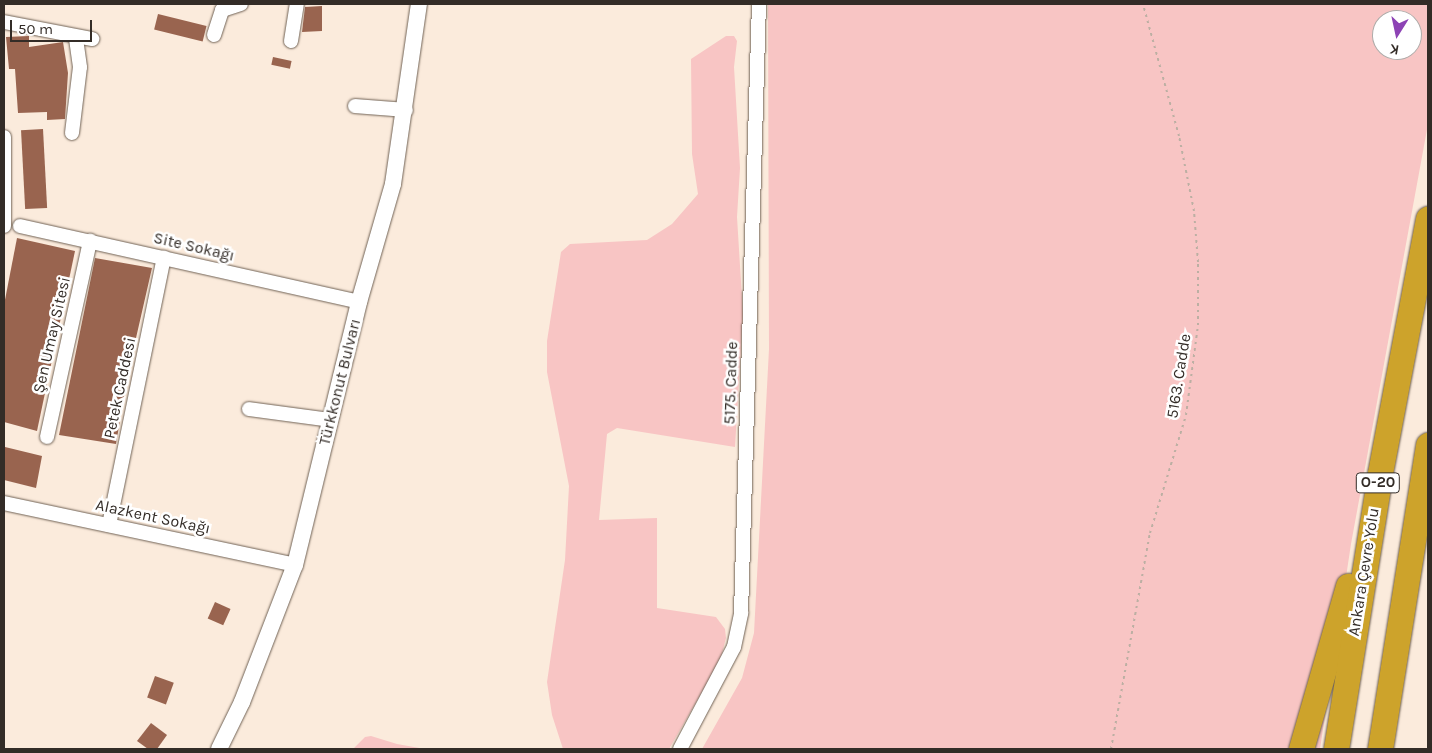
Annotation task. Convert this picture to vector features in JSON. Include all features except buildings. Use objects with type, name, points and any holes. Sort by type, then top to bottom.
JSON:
[{"type":"highway","name":"Ankara Çevre Yolu","points":[[1336,749],[1380,472],[1428,218]]},
{"type":"highway","name":"O-20","points":[[1380,749],[1428,445]]},
{"type":"highway","points":[[1301,749],[1380,472]]},
{"type":"street","points":[[214,35],[222,10],[241,4]]},
{"type":"street","points":[[291,41],[297,4]]},
{"type":"street","name":"Türkkonut Bulvarı","points":[[219,749],[242,702],[295,565],[359,302],[393,184],[406,110],[419,4]]},
{"type":"street","name":"5175. Cadde","points":[[680,749],[734,647],[741,613],[759,4]]},
{"type":"street","points":[[4,22],[92,39]]},
{"type":"street","points":[[72,133],[80,67],[76,37]]},
{"type":"street","points":[[355,106],[406,110]]},
{"type":"street","points":[[4,137],[4,226]]},
{"type":"street","name":"Site Sokağı","points":[[20,226],[359,302]]},
{"type":"street","name":"Şen Umay Sitesi","points":[[47,437],[90,241]]},
{"type":"street","name":"Petek Caddesi","points":[[109,525],[164,258]]},
{"type":"street","points":[[249,409],[330,420]]},
{"type":"street","name":"Alazkent Sokağı","points":[[4,503],[295,565]]},
{"type":"path","name":"5163. Cadde","points":[[1111,749],[1150,533],[1186,414],[1198,325],[1198,262],[1194,211],[1178,136],[1143,4]]},
{"type":"shaded area","points":[[768,4],[1428,4],[1428,124],[1351,544],[1320,749],[702,749],[742,678],[754,633],[769,349]]},
{"type":"shaded area","points":[[726,36],[734,36],[737,41],[734,67],[740,168],[737,217],[743,314],[735,447],[617,428],[607,434],[599,520],[657,518],[657,608],[716,617],[725,629],[726,638],[720,661],[669,749],[563,749],[552,715],[547,682],[565,560],[569,486],[547,372],[547,341],[561,252],[570,244],[647,240],[672,224],[698,194],[692,154],[691,59]]},
{"type":"shaded area","points":[[371,736],[397,744],[425,749],[353,749],[365,737]]}]
